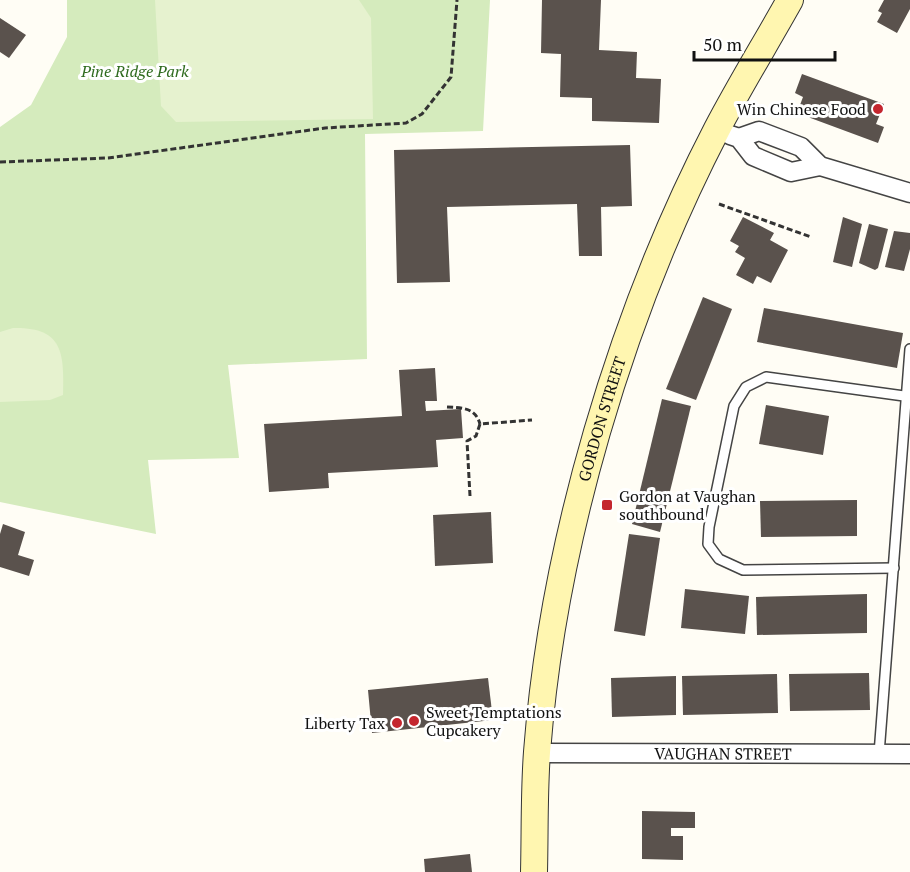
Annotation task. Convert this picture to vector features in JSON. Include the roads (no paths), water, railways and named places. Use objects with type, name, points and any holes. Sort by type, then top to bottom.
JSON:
[{"type":"main road","name":"GORDON STREET","points":[[534,872],[537,753],[546,670],[566,557],[592,451],[633,322],[728,134],[790,0]]},
{"type":"street","points":[[728,134],[759,131],[801,147],[820,166],[910,193]]},
{"type":"street","points":[[728,134],[753,156],[791,172],[820,166]]},
{"type":"street","name":"VAUGHAN STREET","points":[[537,753],[910,754]]},
{"type":"lane","points":[[879,754],[894,568],[904,396],[910,349]]},
{"type":"lane","points":[[894,568],[743,570],[719,559],[708,544],[709,527],[734,406],[746,387],[766,377],[776,377],[904,396]]},
{"type":"place","name":"Win Chinese Food","points":[[878,109]]},
{"type":"place","name":"Gordon at Vaughan southbound","points":[[607,505]]},
{"type":"place","name":"Sweet Temptations Cupcakery","points":[[414,721]]},
{"type":"place","name":"Liberty Tax","points":[[397,723]]},
{"type":"park label","name":"Pine Ridge Park","points":[[135,71]]}]
